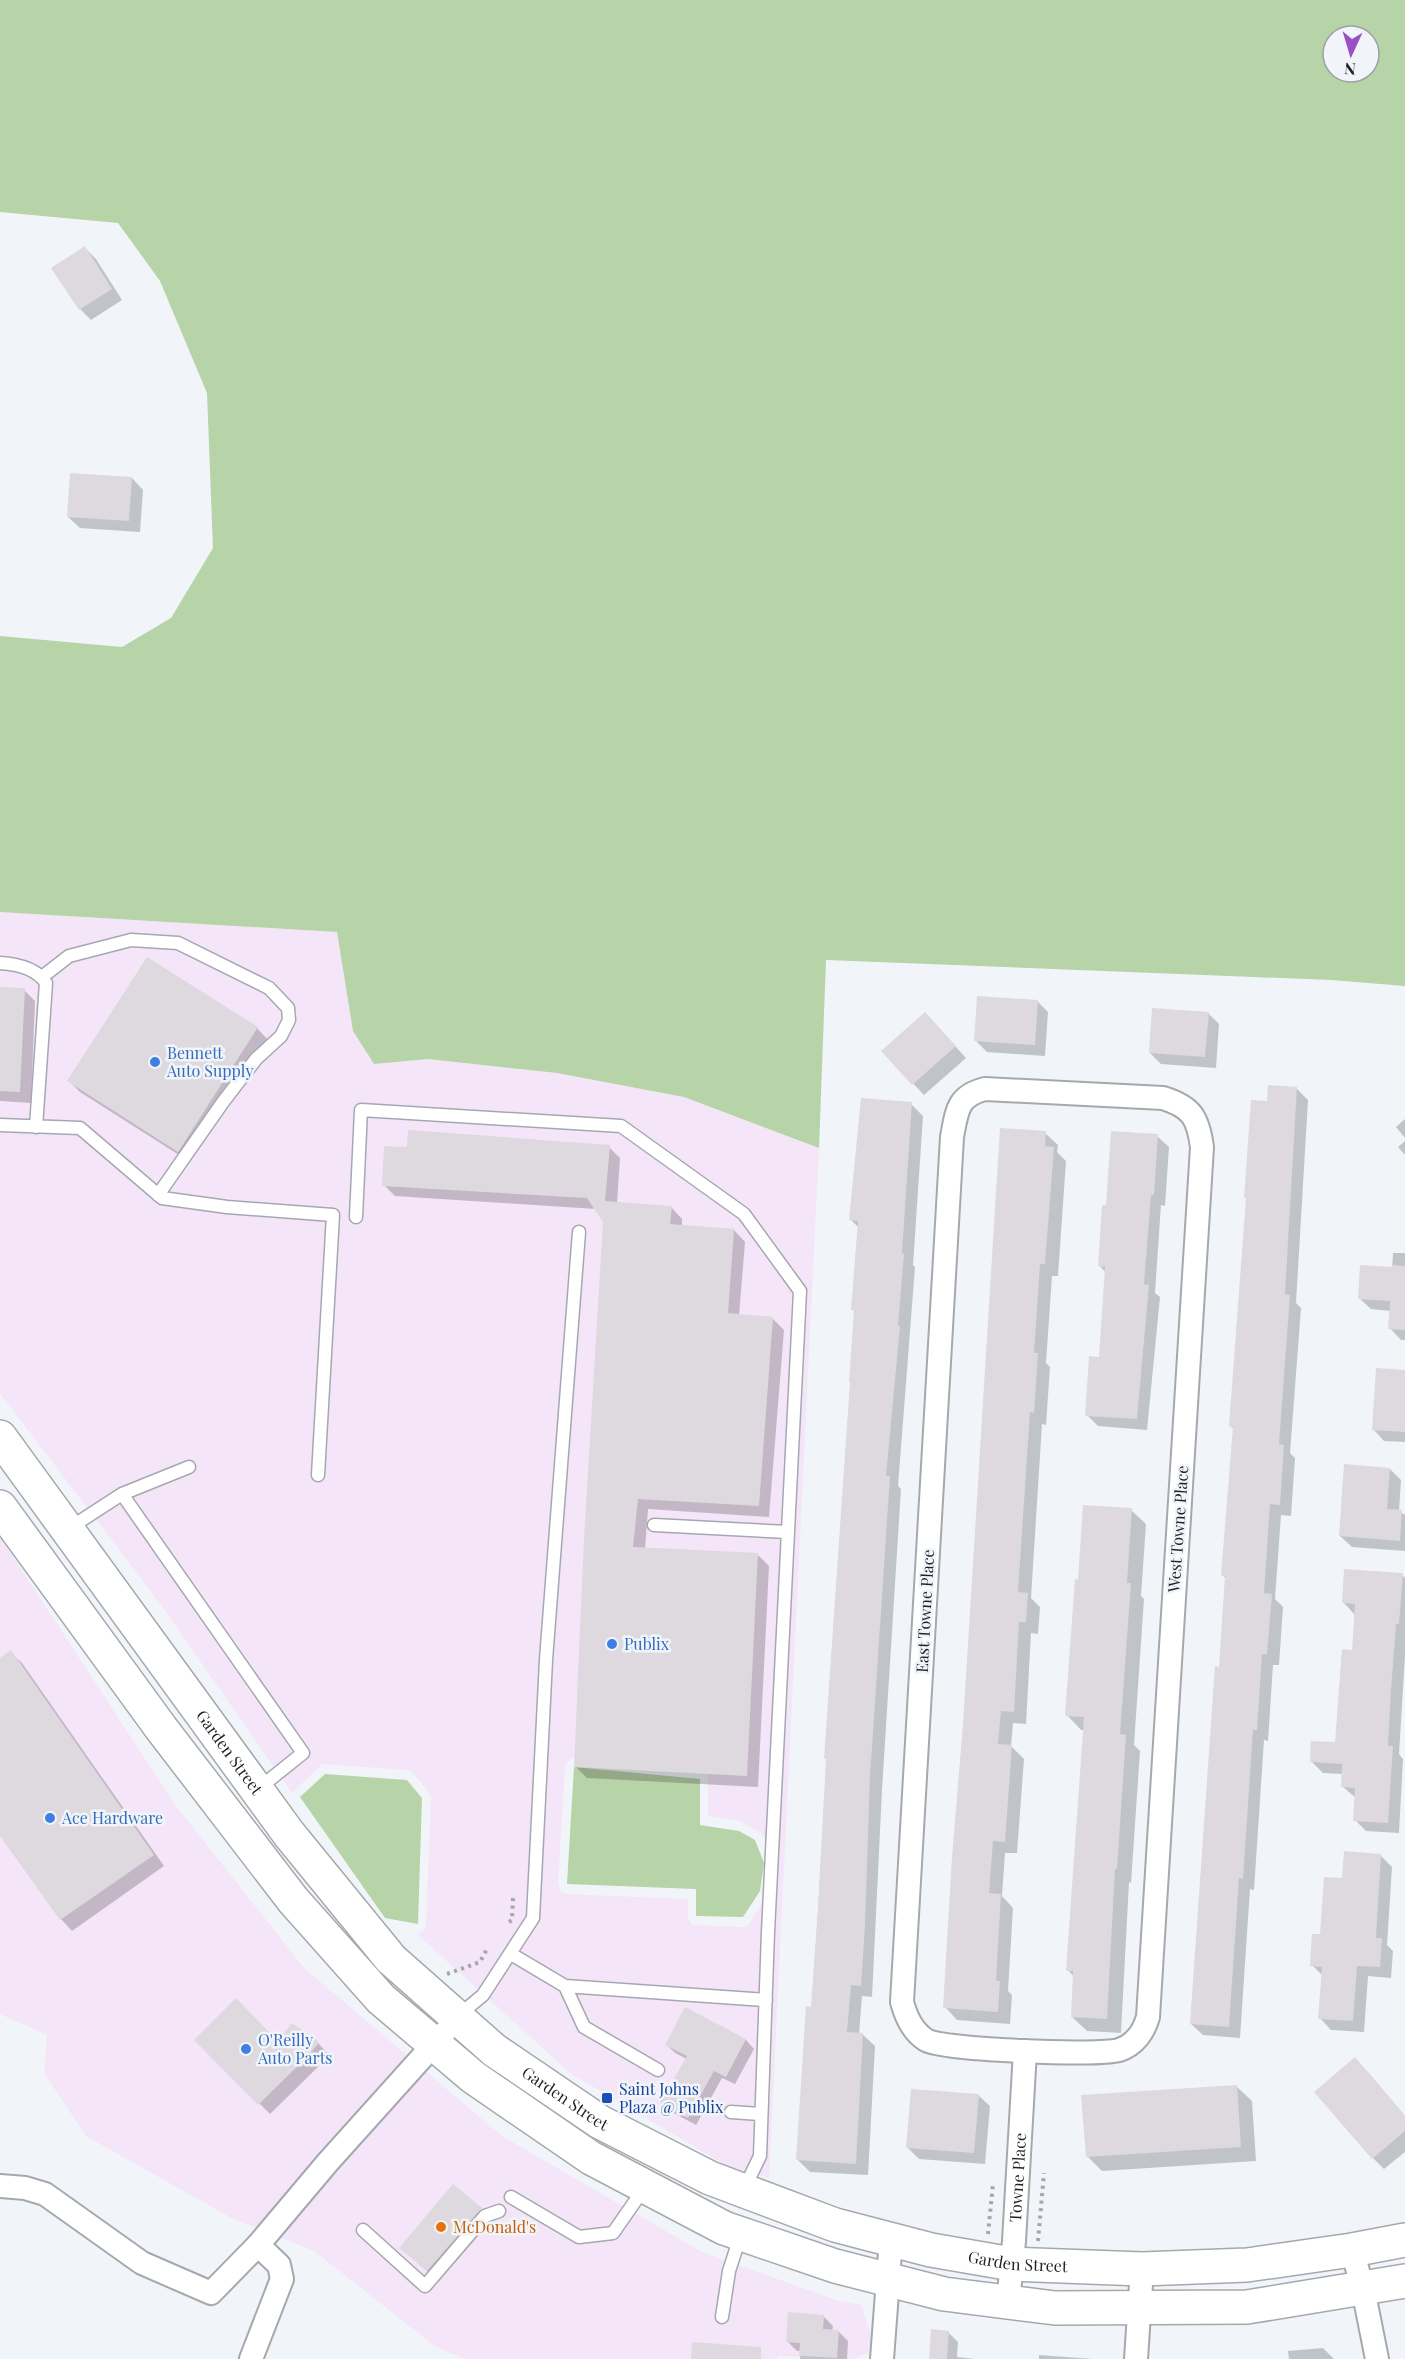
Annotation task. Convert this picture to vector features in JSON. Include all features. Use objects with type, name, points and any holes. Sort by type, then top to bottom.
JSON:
[{"type":"main road","name":"Garden Street","points":[[0,1437],[256,1790],[391,1959],[494,2050],[600,2122],[710,2178],[835,2225],[931,2250],[1012,2264],[1142,2269],[1247,2265],[1405,2240]]},
{"type":"main road","points":[[0,1494],[22,1513],[50,1528],[68,1530]]},
{"type":"main road","points":[[0,1507],[161,1728],[293,1900],[381,1999],[473,2077],[591,2158],[724,2228],[835,2266],[944,2294],[1055,2308],[1247,2307],[1405,2281]]},
{"type":"main road","points":[[32,1552],[54,1550],[75,1559],[125,1609]]},
{"type":"street","name":"West Towne Place","points":[[985,1089],[1163,1098],[1180,1103],[1193,1115],[1199,1128],[1202,1147],[1148,2017],[1144,2029],[1136,2040],[1122,2049],[1105,2053],[1025,2051]]},
{"type":"street","name":"East Towne Place","points":[[985,1089],[970,1093],[957,1110],[952,1137],[902,2002],[906,2017],[916,2032],[928,2041],[942,2045],[1025,2051]]},
{"type":"street","points":[[0,2186],[25,2188],[45,2194],[142,2262],[211,2293],[258,2245],[457,2017]]},
{"type":"street","name":"Towne Place","points":[[1008,2303],[1025,2051]]},
{"type":"street","points":[[882,2359],[891,2240]]},
{"type":"street","points":[[251,2359],[282,2279],[279,2265],[258,2245]]},
{"type":"street","points":[[1352,2250],[1363,2289],[1377,2359]]},
{"type":"street","points":[[1136,2359],[1142,2269]]},
{"type":"lane","points":[[42,977],[69,956],[131,940],[178,943],[269,988],[288,1008],[289,1020],[281,1036],[256,1059],[158,1195]]},
{"type":"lane","points":[[0,963],[10,963],[39,972],[46,983],[36,1127]]},
{"type":"lane","points":[[356,1216],[361,1110],[621,1126],[744,1214],[800,1291],[760,2114],[760,2156],[743,2191]]},
{"type":"lane","points":[[0,1125],[80,1128],[162,1198],[227,1207],[333,1215],[318,1475]]},
{"type":"lane","points":[[457,2017],[483,1995],[532,1918],[546,1660],[579,1232]]},
{"type":"lane","points":[[68,1530],[122,1494],[189,1467]]},
{"type":"lane","points":[[122,1494],[303,1753],[256,1790]]},
{"type":"lane","points":[[654,1525],[788,1532]]},
{"type":"lane","points":[[511,1954],[565,1986],[766,2000]]},
{"type":"lane","points":[[565,1986],[584,2027],[658,2070]]},
{"type":"lane","points":[[731,2112],[760,2114]]},
{"type":"lane","points":[[511,2197],[579,2237],[613,2233],[645,2186]]},
{"type":"lane","points":[[363,2230],[425,2286],[485,2216],[499,2211]]},
{"type":"lane","points":[[722,2318],[729,2271],[741,2234]]},
{"type":"path","points":[[509,1922],[512,1920],[513,1898]]},
{"type":"path","points":[[446,1974],[480,1962],[487,1949]]},
{"type":"path","points":[[1038,2243],[1044,2173]]},
{"type":"path","points":[[988,2238],[993,2184]]},
{"type":"shaded area","points":[[0,912],[337,932],[353,1031],[374,1064],[428,1059],[557,1073],[684,1097],[819,1148],[769,2178],[725,2165],[570,2073],[417,1934],[424,1931],[426,1925],[431,1798],[428,1791],[413,1773],[407,1770],[322,1764],[292,1793],[161,1605],[0,1393]],"holes":[[[575,1757],[705,1771],[708,1776],[708,1816],[740,1821],[760,1832],[772,1859],[768,1895],[748,1925],[743,1927],[693,1925],[688,1919],[688,1899],[561,1892],[558,1883],[565,1767],[570,1759]]]},
{"type":"shaded area","points":[[0,1537],[176,1806],[305,1969],[408,2056],[258,2228],[233,2219],[86,2136],[44,2073],[47,2035],[0,2014]]},
{"type":"shaded area","points":[[424,2070],[502,2136],[702,2252],[839,2301],[861,2305],[873,2341],[872,2351],[853,2359],[778,2356],[777,2359],[465,2359],[436,2347],[314,2251],[279,2237]]},
{"type":"green space","points":[[0,0],[1405,0],[1405,986],[1331,980],[826,960],[819,1148],[684,1097],[557,1073],[428,1059],[374,1064],[353,1031],[337,932],[0,912],[0,636],[122,647],[171,618],[213,548],[207,393],[160,281],[118,223],[0,212]]},
{"type":"green space","points":[[574,1767],[700,1779],[700,1825],[739,1831],[755,1840],[764,1863],[760,1891],[743,1917],[696,1916],[696,1889],[567,1884]]},
{"type":"green space","points":[[325,1774],[407,1780],[422,1798],[418,1924],[385,1918],[300,1797]]},
{"type":"building","points":[[85,246],[112,289],[79,310],[51,268]]},
{"type":"building","points":[[70,473],[132,477],[129,521],[67,517]]},
{"type":"building","points":[[147,957],[258,1027],[178,1152],[67,1081]]},
{"type":"building","points":[[0,987],[25,988],[20,1092],[0,1091]]},
{"type":"building","points":[[977,996],[1038,1000],[1035,1045],[974,1041]]},
{"type":"building","points":[[1152,1008],[1209,1012],[1205,1057],[1149,1053]]},
{"type":"building","points":[[925,1012],[956,1046],[912,1085],[881,1051]]},
{"type":"building","points":[[1268,1085],[1297,1087],[1285,1294],[1290,1295],[1279,1444],[1284,1445],[1280,1505],[1270,1504],[1264,1593],[1272,1594],[1267,1654],[1262,1654],[1257,1730],[1253,1730],[1243,1879],[1239,1878],[1229,2027],[1190,2024],[1215,1666],[1219,1667],[1225,1576],[1221,1575],[1233,1427],[1229,1426],[1251,1100],[1267,1101]]},
{"type":"building","points":[[861,1098],[912,1102],[898,1326],[900,1326],[886,1476],[890,1476],[870,1777],[861,1986],[851,1985],[847,2032],[863,2033],[856,2164],[796,2160],[806,2006],[811,2007],[818,1908],[826,1759],[824,1759],[854,1310],[851,1310],[858,1221],[849,1220]]},
{"type":"building","points":[[1000,1128],[1046,1131],[1045,1146],[1054,1147],[1045,1264],[1040,1264],[1034,1353],[1038,1353],[1034,1413],[1030,1412],[1018,1592],[1028,1593],[1026,1622],[1019,1622],[1014,1712],[1001,1711],[998,1744],[1012,1745],[1005,1842],[993,1841],[989,1893],[1001,1894],[996,1981],[1000,1981],[998,2012],[943,2008]]},
{"type":"building","points":[[408,1130],[610,1145],[605,1201],[672,1206],[670,1224],[734,1229],[728,1313],[773,1317],[759,1506],[638,1499],[633,1547],[758,1553],[747,1776],[574,1767],[584,1539],[603,1222],[587,1198],[382,1186],[384,1146],[407,1147]]},
{"type":"building","points":[[1111,1131],[1158,1134],[1144,1284],[1149,1285],[1137,1419],[1085,1416],[1089,1356],[1099,1357],[1105,1267],[1098,1266],[1102,1205],[1106,1205]]},
{"type":"building","points":[[1360,1265],[1405,1266],[1405,1330],[1388,1329],[1390,1301],[1358,1299]]},
{"type":"building","points":[[1376,1368],[1405,1370],[1405,1432],[1372,1430]]},
{"type":"building","points":[[1344,1464],[1390,1468],[1387,1509],[1402,1510],[1400,1541],[1339,1536]]},
{"type":"building","points":[[1083,1505],[1132,1508],[1127,1583],[1131,1583],[1120,1734],[1126,1735],[1117,1869],[1115,1869],[1107,2019],[1071,2017],[1073,1971],[1066,1971],[1084,1717],[1065,1716]]},
{"type":"building","points":[[1344,1569],[1403,1573],[1391,1690],[1388,1746],[1393,1746],[1388,1823],[1353,1821],[1355,1788],[1341,1787],[1342,1764],[1310,1762],[1311,1741],[1335,1742],[1342,1649],[1352,1650],[1355,1604],[1342,1603]]},
{"type":"building","points":[[11,1650],[154,1855],[60,1920],[0,1836],[0,1658]]},
{"type":"building","points":[[1344,1851],[1381,1854],[1376,1938],[1382,1938],[1380,1967],[1357,1966],[1353,2021],[1318,2019],[1322,1967],[1310,1966],[1312,1934],[1320,1934],[1324,1877],[1342,1878]]},
{"type":"building","points":[[236,1998],[278,2041],[292,2023],[319,2042],[310,2054],[258,2105],[194,2040]]},
{"type":"building","points":[[685,2007],[746,2039],[726,2077],[714,2071],[688,2118],[660,2103],[687,2056],[665,2045]]},
{"type":"building","points":[[1355,2057],[1405,2116],[1405,2131],[1372,2159],[1314,2092]]},
{"type":"building","points":[[1237,2085],[1241,2147],[1086,2157],[1081,2095]]},
{"type":"building","points":[[911,2089],[979,2094],[974,2153],[906,2148]]},
{"type":"building","points":[[453,2184],[482,2208],[427,2271],[399,2248]]},
{"type":"building","points":[[788,2312],[824,2315],[823,2329],[839,2330],[837,2358],[799,2356],[800,2343],[786,2342]]},
{"type":"building","points":[[931,2329],[949,2331],[947,2359],[929,2359]]},
{"type":"building","points":[[692,2342],[761,2347],[761,2359],[691,2359]]},
{"type":"place","name":"Bennett Auto Supply","points":[[155,1062]]},
{"type":"place","name":"Publix","points":[[612,1644]]},
{"type":"place","name":"Ace Hardware","points":[[50,1818]]},
{"type":"place","name":"O'Reilly Auto Parts","points":[[246,2049]]},
{"type":"place","name":"Saint Johns Plaza @ Publix","points":[[607,2098]]},
{"type":"place","name":"McDonald's","points":[[441,2227]]}]
